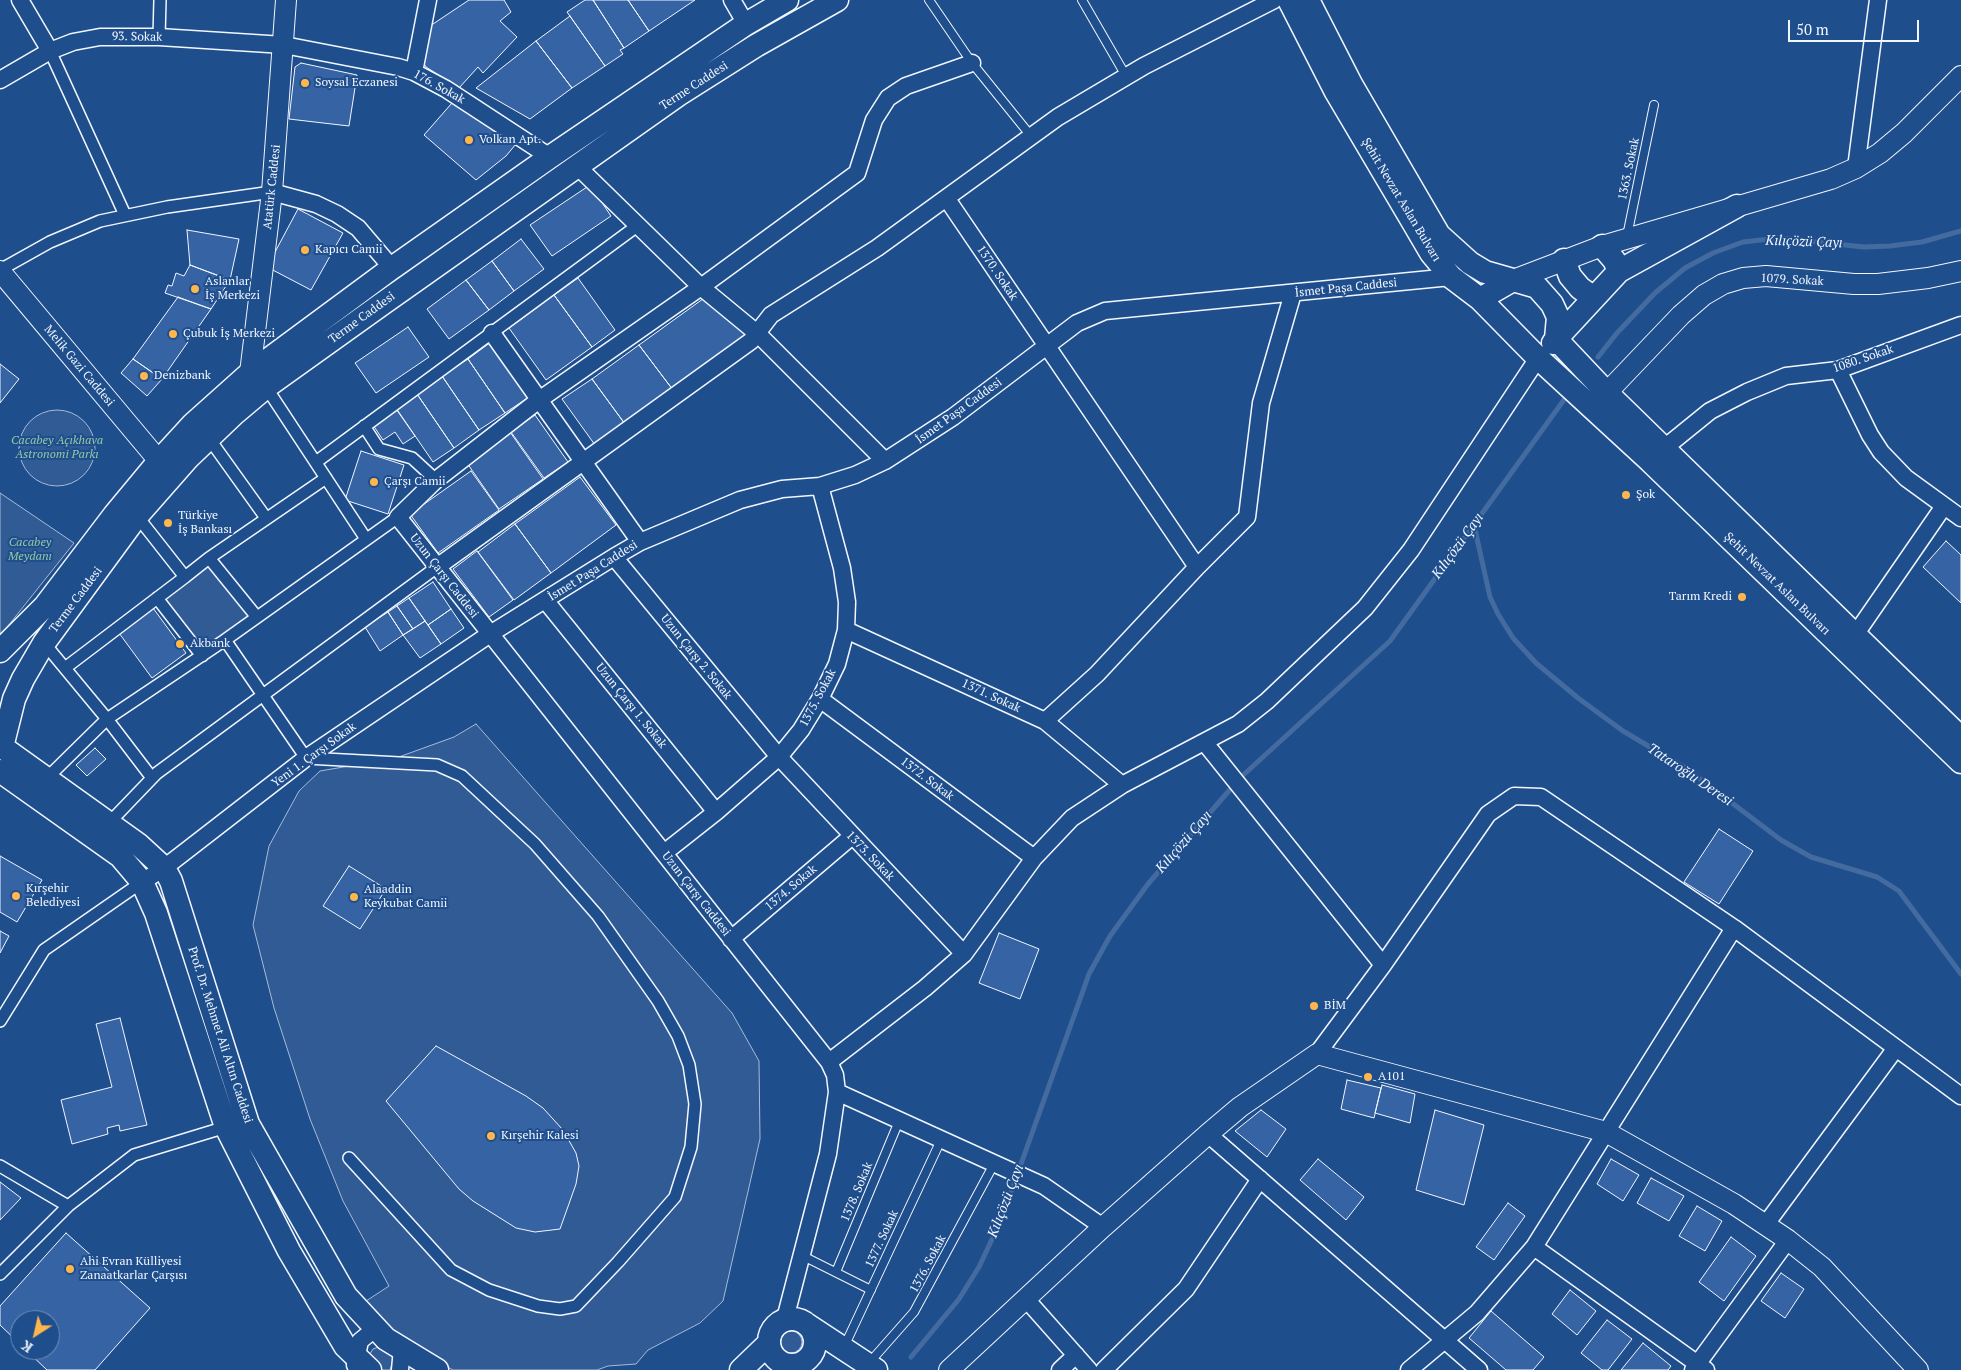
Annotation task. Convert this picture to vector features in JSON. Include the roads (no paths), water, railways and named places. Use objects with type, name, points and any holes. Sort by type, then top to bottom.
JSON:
[{"type":"main road","name":"Terme Caddesi","points":[[1,749],[14,699],[23,679],[44,643],[138,516],[258,380],[392,268],[550,157],[746,24],[787,0]]},
{"type":"main road","name":"Terme Caddesi","points":[[0,651],[45,606],[115,514],[193,424],[722,67],[837,0]]},
{"type":"main road","name":"Şehit Nevzat Aslan Bulvarı","points":[[1289,0],[1336,92],[1431,253],[1451,277],[1480,299],[1545,364],[1600,400],[1961,762]]},
{"type":"main road","name":"Şehit Nevzat Aslan Bulvarı","points":[[1308,0],[1352,84],[1439,234],[1470,263],[1486,272],[1537,288],[1552,304],[1558,317],[1562,346]]},
{"type":"main road","points":[[1545,364],[1562,346],[1594,298],[1619,271],[1737,206]]},
{"type":"main road","points":[[1602,246],[1614,260],[1619,271]]},
{"type":"main road","points":[[1564,260],[1570,276],[1580,288],[1594,298]]},
{"type":"main road","points":[[1480,299],[1513,280]]},
{"type":"main road","points":[[1562,346],[1600,400]]},
{"type":"main road","name":"Şehit Nevzat Aslan Bulvarı","points":[[1656,455],[1855,635],[1961,738]]},
{"type":"main road","points":[[0,718],[4,735],[1,749]]},
{"type":"main road","name":"Prof. Dr. Mehmet Ali Altın Caddesi","points":[[1,749],[47,778],[109,823],[164,868],[171,881],[248,1124],[346,1296],[386,1339],[401,1359],[437,1370]]},
{"type":"main road","name":"Prof. Dr. Mehmet Ali Altın Caddesi","points":[[0,771],[120,856],[142,882],[156,913],[226,1127],[289,1251],[345,1346],[360,1366]]},
{"type":"main road","points":[[741,1370],[769,1343],[774,1328],[795,1321],[844,1348],[871,1367]]},
{"type":"main road","points":[[769,1343],[775,1357],[794,1367],[807,1359],[814,1347],[813,1333],[795,1321]]},
{"type":"street","points":[[20,0],[50,51],[125,215]]},
{"type":"street","points":[[159,37],[160,0]]},
{"type":"street","name":"Atatürk Caddesi","points":[[258,380],[286,0]]},
{"type":"street","points":[[414,72],[428,0]]},
{"type":"street","points":[[732,0],[746,24]]},
{"type":"street","points":[[109,823],[152,778],[262,694],[743,347],[758,334],[771,315],[877,248],[1058,117],[1126,76],[1274,0]]},
{"type":"street","points":[[1856,168],[1878,0]]},
{"type":"street","name":"93. Sokak","points":[[0,80],[50,51],[73,42],[100,37],[159,37],[284,45]]},
{"type":"street","name":"176. Sokak","points":[[284,45],[398,67],[414,72],[446,89],[550,157]]},
{"type":"street","points":[[47,778],[107,719],[202,656],[398,517],[436,480],[539,400],[701,287],[857,173],[874,120],[888,98],[906,86],[972,63]]},
{"type":"street","points":[[1513,280],[1602,246],[1831,179],[1856,168],[1880,153],[1904,132],[1961,76]]},
{"type":"street","points":[[577,166],[701,287],[758,334],[885,461]]},
{"type":"street","points":[[0,271],[50,242],[100,222],[125,215],[272,192],[316,204],[337,214],[358,228],[392,268]]},
{"type":"street","name":"1370. Sokak","points":[[947,199],[1197,567]]},
{"type":"street","points":[[316,462],[637,226]]},
{"type":"street","name":"Melik Gazi Caddesi","points":[[0,271],[159,461]]},
{"type":"street","name":"1079. Sokak","points":[[1600,400],[1681,315],[1704,295],[1723,284],[1742,278],[1766,276],[1854,284],[1878,284],[1928,278],[1961,271]]},
{"type":"street","name":"İsmet Paşa Caddesi","points":[[490,634],[640,542],[700,515],[760,493],[820,486],[855,475],[885,461],[953,418],[1077,323],[1105,311],[1451,277]]},
{"type":"street","points":[[1045,721],[1097,674],[1197,567],[1247,517],[1261,402],[1293,293]]},
{"type":"street","name":"1080. Sokak","points":[[1656,455],[1710,411],[1747,392],[1786,376],[1838,370],[1961,325]]},
{"type":"street","points":[[492,333],[640,542]]},
{"type":"street","points":[[829,1062],[925,988],[964,954],[1034,858],[1072,818],[1122,785],[1238,724],[1267,701],[1365,608],[1411,550],[1545,364]]},
{"type":"street","points":[[1838,370],[1870,435],[1881,452],[1906,478],[1955,511],[1855,635]]},
{"type":"street","points":[[258,380],[316,462],[366,539]]},
{"type":"street","points":[[364,426],[380,449],[412,458],[436,480]]},
{"type":"street","points":[[208,437],[266,518]]},
{"type":"street","points":[[64,668],[209,558],[326,478]]},
{"type":"street","name":"1375. Sokak","points":[[664,853],[716,812],[779,757],[801,730],[820,699],[837,664],[846,630],[847,602],[842,568],[820,486]]},
{"type":"street","points":[[138,516],[185,577]]},
{"type":"street","name":"Uzun Çarşı Caddesi","points":[[398,517],[829,1062],[835,1075],[837,1092],[828,1154],[800,1255],[795,1321]]},
{"type":"street","name":"Uzun Çarşı 2. Sokak","points":[[614,557],[779,757]]},
{"type":"street","points":[[209,558],[256,616]]},
{"type":"street","points":[[157,598],[202,656]]},
{"type":"street","name":"Uzun Çarşı 1. Sokak","points":[[545,600],[716,812]]},
{"type":"street","name":"1371. Sokak","points":[[846,630],[1045,721],[1122,785]]},
{"type":"street","name":"Yeni 1. Çarşı Sokak","points":[[142,882],[164,868],[306,758],[490,634]]},
{"type":"street","points":[[225,640],[306,758],[438,765],[462,776],[535,844],[598,916],[653,993],[678,1036],[689,1065],[695,1104],[691,1148],[675,1197],[618,1262],[576,1306],[560,1309],[538,1306],[489,1290],[451,1270],[349,1158]]},
{"type":"street","points":[[44,643],[107,719],[152,778]]},
{"type":"street","name":"1372. Sokak","points":[[820,699],[1034,858]]},
{"type":"street","points":[[1205,743],[1384,965]]},
{"type":"street","name":"1373. Sokak","points":[[779,757],[851,836],[964,954]]},
{"type":"street","points":[[949,1370],[1208,1134],[1240,1107],[1318,1054],[1384,965],[1488,814],[1514,796],[1541,797],[1734,928],[1961,1096]]},
{"type":"street","name":"1374. Sokak","points":[[732,939],[851,836]]},
{"type":"street","points":[[0,1021],[44,950],[142,882]]},
{"type":"street","points":[[1409,1370],[1443,1339],[1477,1313],[1534,1247],[1734,928]]},
{"type":"street","points":[[1766,1224],[1896,1048]]},
{"type":"street","points":[[1318,1054],[1606,1132],[1689,1177],[1766,1224],[1788,1240],[1822,1267],[1918,1370]]},
{"type":"street","points":[[837,1092],[1044,1186],[1103,1228]]},
{"type":"street","points":[[0,1274],[68,1206],[134,1155],[226,1127]]},
{"type":"street","points":[[1208,1134],[1479,1370]]},
{"type":"street","points":[[0,1166],[68,1206]]},
{"type":"street","points":[[1104,1370],[1186,1289],[1260,1179]]},
{"type":"street","points":[[1534,1247],[1699,1368],[1788,1240]]},
{"type":"street","points":[[1026,1299],[1089,1370]]},
{"type":"street","points":[[360,1366],[360,1341],[376,1328]]},
{"type":"street","points":[[1060,1370],[1076,1355]]},
{"type":"lane","points":[[929,0],[972,63],[1032,137]]},
{"type":"lane","points":[[1082,0],[1126,76]]},
{"type":"lane","name":"1363. Sokak","points":[[1627,238],[1654,105]]},
{"type":"lane","name":"1378. Sokak","points":[[836,1272],[899,1121]]},
{"type":"lane","name":"1377. Sokak","points":[[844,1348],[941,1140]]},
{"type":"lane","name":"1376. Sokak","points":[[871,1367],[914,1312],[994,1164]]},
{"type":"lane","points":[[800,1255],[871,1290]]},
{"type":"waterway","name":"Kılıçözü Çayı","points":[[1598,357],[1617,333],[1655,293],[1685,268],[1713,253],[1743,242],[1779,238],[1864,247],[1890,246],[1922,242],[1961,231]]},
{"type":"waterway","name":"Kılıçözü Çayı","points":[[911,1357],[959,1299],[979,1267],[1001,1220],[1089,974],[1110,936],[1148,884],[1240,778],[1390,641],[1566,397]]},
{"type":"waterway","name":"Tataroğlu Deresi","points":[[1474,525],[1490,597],[1513,638],[1536,663],[1578,698],[1623,731],[1687,769],[1781,840],[1811,857],[1877,877],[1899,891],[1961,974]]},
{"type":"place","name":"Soysal Eczanesi","points":[[305,83]]},
{"type":"place","name":"Volkan Apt.","points":[[469,140]]},
{"type":"place","name":"Kapıcı Camii","points":[[305,250]]},
{"type":"place","name":"Aslanlar İş Merkezi","points":[[195,289]]},
{"type":"place","name":"Çubuk İş Merkezi","points":[[173,334]]},
{"type":"place","name":"Denizbank","points":[[144,376]]},
{"type":"place","name":"Çarşı Camii","points":[[374,482]]},
{"type":"place","name":"Şok","points":[[1626,495]]},
{"type":"place","name":"Türkiye İş Bankası","points":[[168,523]]},
{"type":"place","name":"Tarım Kredi","points":[[1742,597]]},
{"type":"place","name":"Akbank","points":[[180,644]]},
{"type":"place","name":"Kırşehir Belediyesi","points":[[16,896]]},
{"type":"place","name":"Alaaddin Keykubat Camii","points":[[354,897]]},
{"type":"place","name":"BİM","points":[[1314,1006]]},
{"type":"place","name":"A101","points":[[1368,1077]]},
{"type":"place","name":"Kırşehir Kalesi","points":[[491,1136]]},
{"type":"place","name":"Ahi Evran Külliyesi Zanaatkarlar Çarşısı","points":[[70,1269]]},
{"type":"park label","name":"Cacabey Açıkhava Astronomi Parkı","points":[[57,448]]},
{"type":"park label","name":"Cacabey Meydanı","points":[[30,550]]}]
